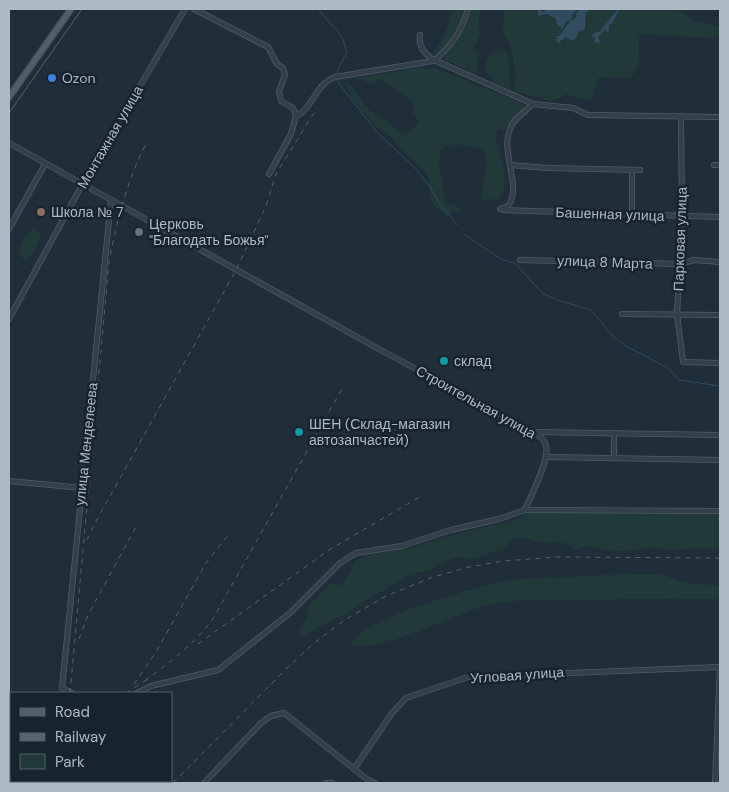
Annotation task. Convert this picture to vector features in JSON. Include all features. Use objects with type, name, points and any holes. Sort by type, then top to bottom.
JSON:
[{"type":"main road","points":[[9,97],[71,9]]},
{"type":"street","name":"Монтажная улица","points":[[9,319],[82,185],[185,9]]},
{"type":"street","points":[[194,9],[268,47],[277,64],[283,68],[285,75],[279,91],[280,101],[293,108],[296,116],[291,134],[269,174]]},
{"type":"street","points":[[296,116],[307,108],[325,82],[434,60],[442,54],[460,32],[468,9]]},
{"type":"street","points":[[420,35],[419,42],[425,54],[434,60],[533,104],[573,108],[588,115],[720,117]]},
{"type":"street","points":[[533,104],[513,124],[506,145],[510,165],[548,168],[640,170]]},
{"type":"street","name":"Парковая улица","points":[[681,116],[682,216],[677,314],[683,362],[720,363]]},
{"type":"street","name":"Строительная улица","points":[[9,144],[381,350],[534,432],[544,441],[547,457]]},
{"type":"street","points":[[9,229],[45,164]]},
{"type":"street","points":[[714,164],[720,165]]},
{"type":"street","name":"Башенная улица","points":[[510,165],[512,200],[508,206],[500,209],[720,217]]},
{"type":"street","points":[[632,170],[632,215]]},
{"type":"street","name":"улица Менделеева","points":[[70,692],[62,688],[111,200]]},
{"type":"street","name":"улица 8 Марта","points":[[520,260],[680,264],[694,260],[720,262]]},
{"type":"street","points":[[622,314],[720,315]]},
{"type":"street","points":[[534,432],[720,436]]},
{"type":"street","points":[[614,434],[614,458]]},
{"type":"street","points":[[525,510],[547,457],[720,460]]},
{"type":"street","points":[[9,481],[82,488]]},
{"type":"street","points":[[138,692],[151,686],[218,670],[290,613],[340,563],[356,553],[402,546],[451,530],[499,519],[525,510],[720,511]]},
{"type":"street","name":"Угловая улица","points":[[354,769],[392,713],[406,698],[468,676],[720,666],[716,783]]},
{"type":"street","points":[[204,783],[266,719],[284,713],[368,780],[375,783]]},
{"type":"street","points":[[326,783],[332,783]]},
{"type":"green space","points":[[454,9],[467,9],[459,29],[451,42],[435,57],[432,53],[443,39]]},
{"type":"green space","points":[[472,9],[480,9],[478,28],[481,34],[473,48],[474,52],[480,52],[477,74],[445,60],[445,57],[461,34]]},
{"type":"green space","points":[[504,9],[538,9],[538,14],[552,17],[561,28],[569,21],[576,9],[580,9],[578,16],[564,31],[556,36],[560,43],[565,36],[572,39],[582,31],[586,26],[588,9],[618,9],[600,31],[592,35],[595,38],[594,42],[600,41],[598,36],[606,29],[609,32],[609,26],[615,20],[620,9],[676,9],[697,22],[720,27],[720,35],[714,38],[639,34],[638,64],[630,78],[599,77],[592,98],[586,100],[566,94],[552,102],[514,91],[516,80],[512,51],[503,31]]},
{"type":"green space","points":[[498,50],[507,52],[510,68],[510,89],[492,82],[493,78],[491,75],[485,73],[489,54]]},
{"type":"green space","points":[[435,68],[526,105],[512,119],[504,131],[501,129],[496,132],[496,141],[501,148],[499,153],[505,178],[504,190],[497,200],[494,198],[486,201],[481,197],[486,167],[484,149],[464,145],[444,146],[440,156],[439,167],[443,181],[444,200],[446,204],[456,205],[459,208],[459,211],[451,212],[446,219],[444,213],[435,207],[431,200],[428,177],[423,170],[391,137],[377,127],[359,107],[352,98],[344,81],[352,87],[370,111],[388,122],[402,135],[419,123],[413,112],[413,101],[381,80],[377,79],[375,85],[356,78],[410,69]]},
{"type":"green space","points":[[33,229],[40,233],[40,237],[36,248],[27,260],[22,258],[19,250],[26,235]]},
{"type":"green space","points":[[720,511],[720,549],[672,550],[651,547],[629,551],[610,551],[587,546],[574,550],[566,543],[538,542],[522,537],[513,539],[504,548],[474,559],[457,557],[429,570],[410,575],[355,607],[346,615],[332,620],[301,637],[297,634],[306,620],[308,607],[329,584],[342,585],[355,561],[368,555],[414,547],[470,530],[513,521],[528,513]]},
{"type":"green space","points":[[661,574],[686,583],[720,586],[720,599],[537,600],[505,602],[471,610],[396,639],[362,646],[350,644],[364,630],[404,611],[483,586],[518,579]]},
{"type":"water","points":[[538,9],[544,12],[545,9],[577,9],[571,20],[567,21],[561,30],[561,26],[558,26],[555,18],[547,14],[538,16]]},
{"type":"water","points":[[580,9],[589,10],[586,13],[585,29],[579,32],[574,41],[565,37],[563,38],[564,40],[561,40],[560,44],[555,40],[558,38],[555,36],[559,36],[570,21],[577,17],[576,14]]},
{"type":"water","points":[[620,9],[609,26],[609,33],[605,30],[598,37],[601,43],[594,42],[593,34],[600,31]]},
{"type":"waterway","points":[[318,9],[342,37],[347,52],[336,73]]},
{"type":"waterway","points":[[337,81],[377,132],[416,169],[430,187],[441,206],[457,225]]},
{"type":"waterway","points":[[464,234],[501,259],[516,264],[542,293],[557,300],[591,310],[614,337],[626,346],[668,368],[679,380],[720,386]]},
{"type":"tram line","points":[[9,113],[82,9]]},
{"type":"railway","points":[[87,540],[236,270],[266,206],[276,174],[317,108]]},
{"type":"railway","points":[[70,692],[109,262],[124,200],[147,142]]},
{"type":"railway","points":[[145,681],[191,644],[214,617],[343,387]]},
{"type":"railway","points":[[198,644],[329,550],[423,495]]},
{"type":"railway","points":[[79,639],[88,615],[137,525]]},
{"type":"railway","points":[[134,684],[156,652],[206,563],[229,534]]},
{"type":"railway","points":[[173,783],[313,644],[343,621],[386,596],[433,577],[469,567],[503,561],[558,557],[720,558]]},
{"type":"railway","points":[[128,692],[151,677]]},
{"type":"place","name":"Ozon","points":[[52,78]]},
{"type":"place","name":"Школа № 7","points":[[41,212]]},
{"type":"place","name":"Церковь \"Благодать Божья\"","points":[[139,232]]},
{"type":"place","name":"склад","points":[[444,361]]},
{"type":"place","name":"ШЕН (Склад-магазин автозапчастей)","points":[[299,432]]}]
